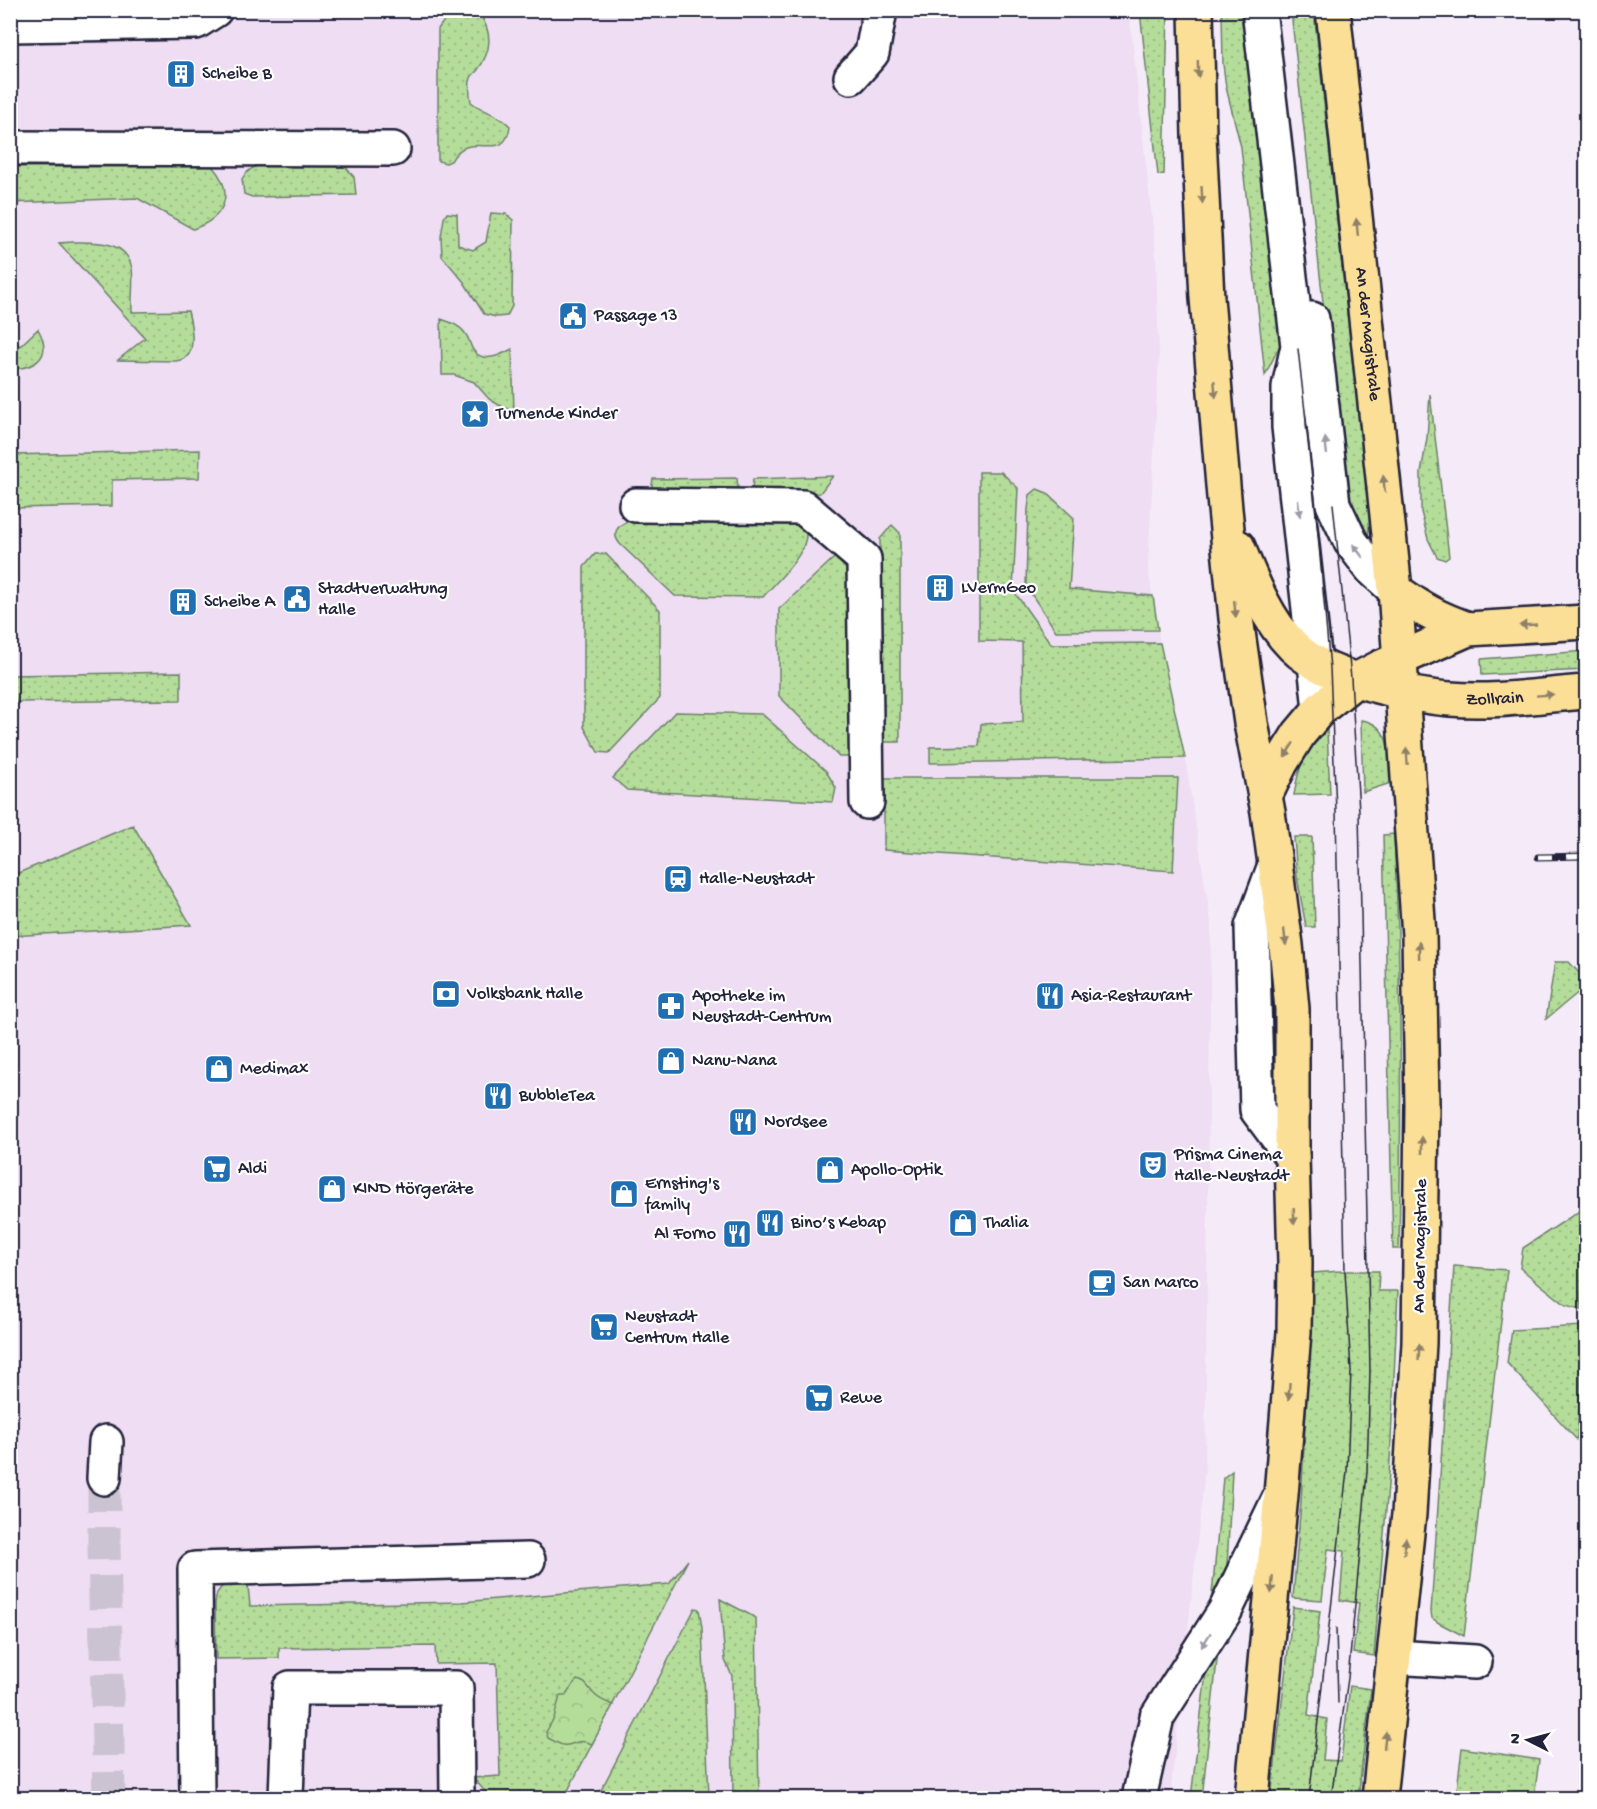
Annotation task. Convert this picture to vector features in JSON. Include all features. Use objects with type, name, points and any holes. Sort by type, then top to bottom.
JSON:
[{"type":"main road","points":[[1196,10],[1199,136],[1207,298],[1225,509],[1236,618],[1275,865],[1292,1010],[1294,1332],[1252,1798]]},
{"type":"main road","name":"An der Magistrale","points":[[1333,10],[1395,590],[1419,935],[1422,1225],[1418,1366],[1409,1514],[1379,1798]]},
{"type":"main road","points":[[1225,509],[1261,600],[1293,647],[1317,664],[1356,680],[1403,692]]},
{"type":"main road","points":[[1395,590],[1417,607],[1441,620],[1468,629]]},
{"type":"main road","points":[[1265,796],[1281,763],[1299,734],[1320,709],[1356,680],[1401,656],[1468,629],[1587,622]]},
{"type":"main road","name":"Zollrain","points":[[1403,692],[1428,697],[1472,700],[1587,692]]},
{"type":"street","points":[[10,25],[196,22],[215,10]]},
{"type":"street","points":[[851,77],[872,53],[880,10]]},
{"type":"street","points":[[1259,10],[1299,349]]},
{"type":"street","points":[[1259,10],[1298,346],[1289,387],[1289,426],[1317,664],[1320,709]]},
{"type":"street","points":[[1278,10],[1333,504],[1351,542],[1371,568],[1395,590]]},
{"type":"street","points":[[10,148],[393,149]]},
{"type":"street","points":[[636,505],[803,507],[864,559],[867,802]]},
{"type":"street","points":[[104,1478],[106,1442]]},
{"type":"street","points":[[1140,1798],[1157,1717],[1225,1611],[1281,1495]]},
{"type":"street","points":[[197,1798],[195,1569],[528,1560]]},
{"type":"street","points":[[1394,1657],[1475,1662]]},
{"type":"street","points":[[286,1798],[290,1688],[456,1688],[457,1798]]},
{"type":"shaded area","points":[[11,11],[1129,11],[1156,255],[1159,357],[1148,568],[1160,643],[1185,758],[1211,922],[1205,1470],[1170,1798],[11,1798]]},
{"type":"green space","points":[[1140,11],[1168,11],[1164,174],[1158,175]]},
{"type":"green space","points":[[1222,11],[1248,11],[1283,339],[1265,375],[1241,147],[1226,87],[1223,64]]},
{"type":"green space","points":[[1291,11],[1314,11],[1370,518],[1368,536],[1356,518],[1343,484]]},
{"type":"green space","points":[[455,13],[479,13],[487,28],[489,42],[486,56],[470,81],[471,102],[510,126],[507,138],[501,144],[467,147],[458,151],[451,161],[446,163],[438,161],[438,29],[446,18]]},
{"type":"green space","points":[[267,164],[344,165],[354,177],[356,195],[252,197],[244,194],[242,179],[247,172]]},
{"type":"green space","points":[[212,166],[224,186],[224,204],[213,218],[193,229],[137,198],[11,203],[11,167]]},
{"type":"green space","points":[[447,213],[457,214],[458,245],[473,250],[486,242],[491,213],[506,214],[513,220],[512,306],[507,316],[496,317],[484,314],[464,282],[442,256],[441,237]]},
{"type":"green space","points":[[59,243],[101,243],[124,253],[132,269],[132,312],[188,311],[192,339],[191,349],[186,357],[176,361],[118,360],[145,338]]},
{"type":"green space","points":[[441,319],[463,330],[473,350],[482,357],[492,357],[512,349],[514,411],[489,399],[474,382],[454,375],[442,375]]},
{"type":"green space","points":[[38,329],[44,346],[40,359],[28,366],[11,369],[11,336],[20,346]]},
{"type":"green space","points":[[1430,394],[1449,557],[1445,560],[1437,557],[1428,539],[1421,512],[1421,473],[1427,438]]},
{"type":"green space","points":[[200,450],[199,478],[112,480],[112,506],[11,508],[11,455]]},
{"type":"green space","points":[[979,472],[1001,472],[1018,488],[1013,590],[1051,644],[1160,643],[1185,758],[930,763],[930,747],[979,746],[981,724],[1023,722],[1022,642],[979,641]]},
{"type":"green space","points":[[833,476],[820,493],[760,494],[752,489],[753,479]]},
{"type":"green space","points":[[737,478],[738,489],[731,496],[651,491],[653,479]]},
{"type":"green space","points":[[1037,489],[1047,493],[1074,518],[1069,589],[1153,596],[1158,630],[1056,631],[1026,586],[1028,509],[1030,495]]},
{"type":"green space","points":[[791,520],[805,527],[804,545],[792,564],[763,597],[675,596],[620,544],[616,536],[616,530],[628,521]]},
{"type":"green space","points":[[892,525],[900,533],[900,742],[883,742],[880,539]]},
{"type":"green space","points":[[595,554],[606,554],[660,610],[660,698],[609,753],[598,752],[584,727],[584,567]]},
{"type":"green space","points":[[835,557],[851,574],[851,757],[839,757],[779,696],[779,609]]},
{"type":"green space","points":[[1586,651],[1586,670],[1482,675],[1481,659]]},
{"type":"green space","points":[[181,672],[181,700],[17,702],[11,700],[11,675]]},
{"type":"green space","points":[[675,712],[762,714],[826,771],[836,788],[833,802],[627,790],[613,778]]},
{"type":"green space","points":[[1361,720],[1379,728],[1388,744],[1391,783],[1363,792]]},
{"type":"green space","points":[[1327,730],[1330,794],[1294,795],[1304,759]]},
{"type":"green space","points":[[884,778],[1178,778],[1173,871],[884,850]]},
{"type":"green space","points":[[133,825],[191,925],[11,936],[11,876]]},
{"type":"green space","points":[[1394,834],[1400,1042],[1399,1249],[1393,1249],[1383,835]]},
{"type":"green space","points":[[1294,837],[1312,837],[1315,927],[1306,927],[1297,877]]},
{"type":"green space","points":[[1555,962],[1569,962],[1580,974],[1580,991],[1546,1019]]},
{"type":"green space","points":[[1584,1208],[1581,1309],[1566,1305],[1520,1268],[1523,1248]]},
{"type":"green space","points":[[1454,1266],[1507,1270],[1464,1636],[1432,1618],[1431,1612]]},
{"type":"green space","points":[[1379,1271],[1378,1291],[1398,1291],[1390,1461],[1374,1656],[1353,1653],[1359,1603],[1340,1600],[1344,1551],[1328,1549],[1322,1600],[1293,1598],[1301,1503],[1313,1273]]},
{"type":"green space","points":[[1584,1326],[1577,1440],[1507,1363],[1512,1330]]},
{"type":"green space","points":[[1232,1471],[1227,1566],[1211,1605],[1223,1478]]},
{"type":"green space","points":[[688,1560],[564,1798],[491,1798],[473,1778],[500,1776],[497,1663],[436,1664],[435,1646],[279,1648],[279,1658],[216,1659],[215,1603],[217,1593],[229,1577],[247,1576],[250,1606],[462,1602],[669,1584]]},
{"type":"green space","points":[[720,1599],[756,1618],[759,1798],[733,1798],[732,1676],[725,1660]]},
{"type":"green space","points":[[1293,1607],[1320,1611],[1308,1715],[1327,1719],[1323,1760],[1341,1761],[1350,1686],[1371,1689],[1358,1798],[1271,1798]]},
{"type":"green space","points":[[695,1608],[699,1609],[702,1628],[709,1798],[597,1798]]},
{"type":"green space","points":[[1218,1651],[1202,1798],[1191,1798],[1207,1664]]},
{"type":"green space","points":[[577,1680],[586,1684],[599,1698],[613,1705],[592,1744],[583,1741],[563,1745],[548,1738],[546,1732],[554,1718],[560,1696],[565,1696]]},
{"type":"green space","points":[[1462,1748],[1539,1760],[1534,1798],[1456,1798]]},
{"type":"tunnel","points":[[104,1478],[109,1798]]},
{"type":"tram line","points":[[1298,349],[1330,668],[1336,811],[1345,1271],[1351,1371],[1347,1471],[1309,1798]]},
{"type":"tram line","points":[[1331,1798],[1348,1678],[1360,1552],[1367,1472],[1370,1371],[1359,811],[1351,678],[1333,504]]},
{"type":"tram line","points":[[1336,1628],[1338,1703]]},
{"type":"railway","points":[[1538,857],[1586,856]]},
{"type":"place","name":"Scheibe B","points":[[181,74]]},
{"type":"place","name":"Passage 13","points":[[573,316]]},
{"type":"place","name":"Turnende Kinder","points":[[475,414]]},
{"type":"place","name":"LVermGeo","points":[[940,588]]},
{"type":"place","name":"Stadtverwaltung Halle","points":[[297,599]]},
{"type":"place","name":"Scheibe A","points":[[183,602]]},
{"type":"place","name":"Halle-Neustadt","points":[[678,879]]},
{"type":"place","name":"Volksbank Halle","points":[[446,994]]},
{"type":"place","name":"Asia-Restaurant","points":[[1050,996]]},
{"type":"place","name":"Apotheke im Neustadt-Centrum","points":[[671,1006]]},
{"type":"place","name":"Nanu-Nana","points":[[671,1061]]},
{"type":"place","name":"Medimax","points":[[219,1069]]},
{"type":"place","name":"BubbleTea","points":[[498,1096]]},
{"type":"place","name":"Nordsee","points":[[743,1122]]},
{"type":"place","name":"Prisma Cinema Halle-Neustadt","points":[[1153,1165]]},
{"type":"place","name":"Aldi","points":[[217,1169]]},
{"type":"place","name":"Apollo-Optik","points":[[830,1170]]},
{"type":"place","name":"KIND Hörgeräte","points":[[332,1189]]},
{"type":"place","name":"Ernsting's family","points":[[624,1194]]},
{"type":"place","name":"Bino’s Kebap","points":[[770,1223]]},
{"type":"place","name":"Thalia","points":[[963,1223]]},
{"type":"place","name":"Al Forno","points":[[737,1234]]},
{"type":"place","name":"San Marco","points":[[1102,1283]]},
{"type":"place","name":"Neustadt Centrum Halle","points":[[604,1327]]},
{"type":"place","name":"Rewe","points":[[819,1398]]}]
